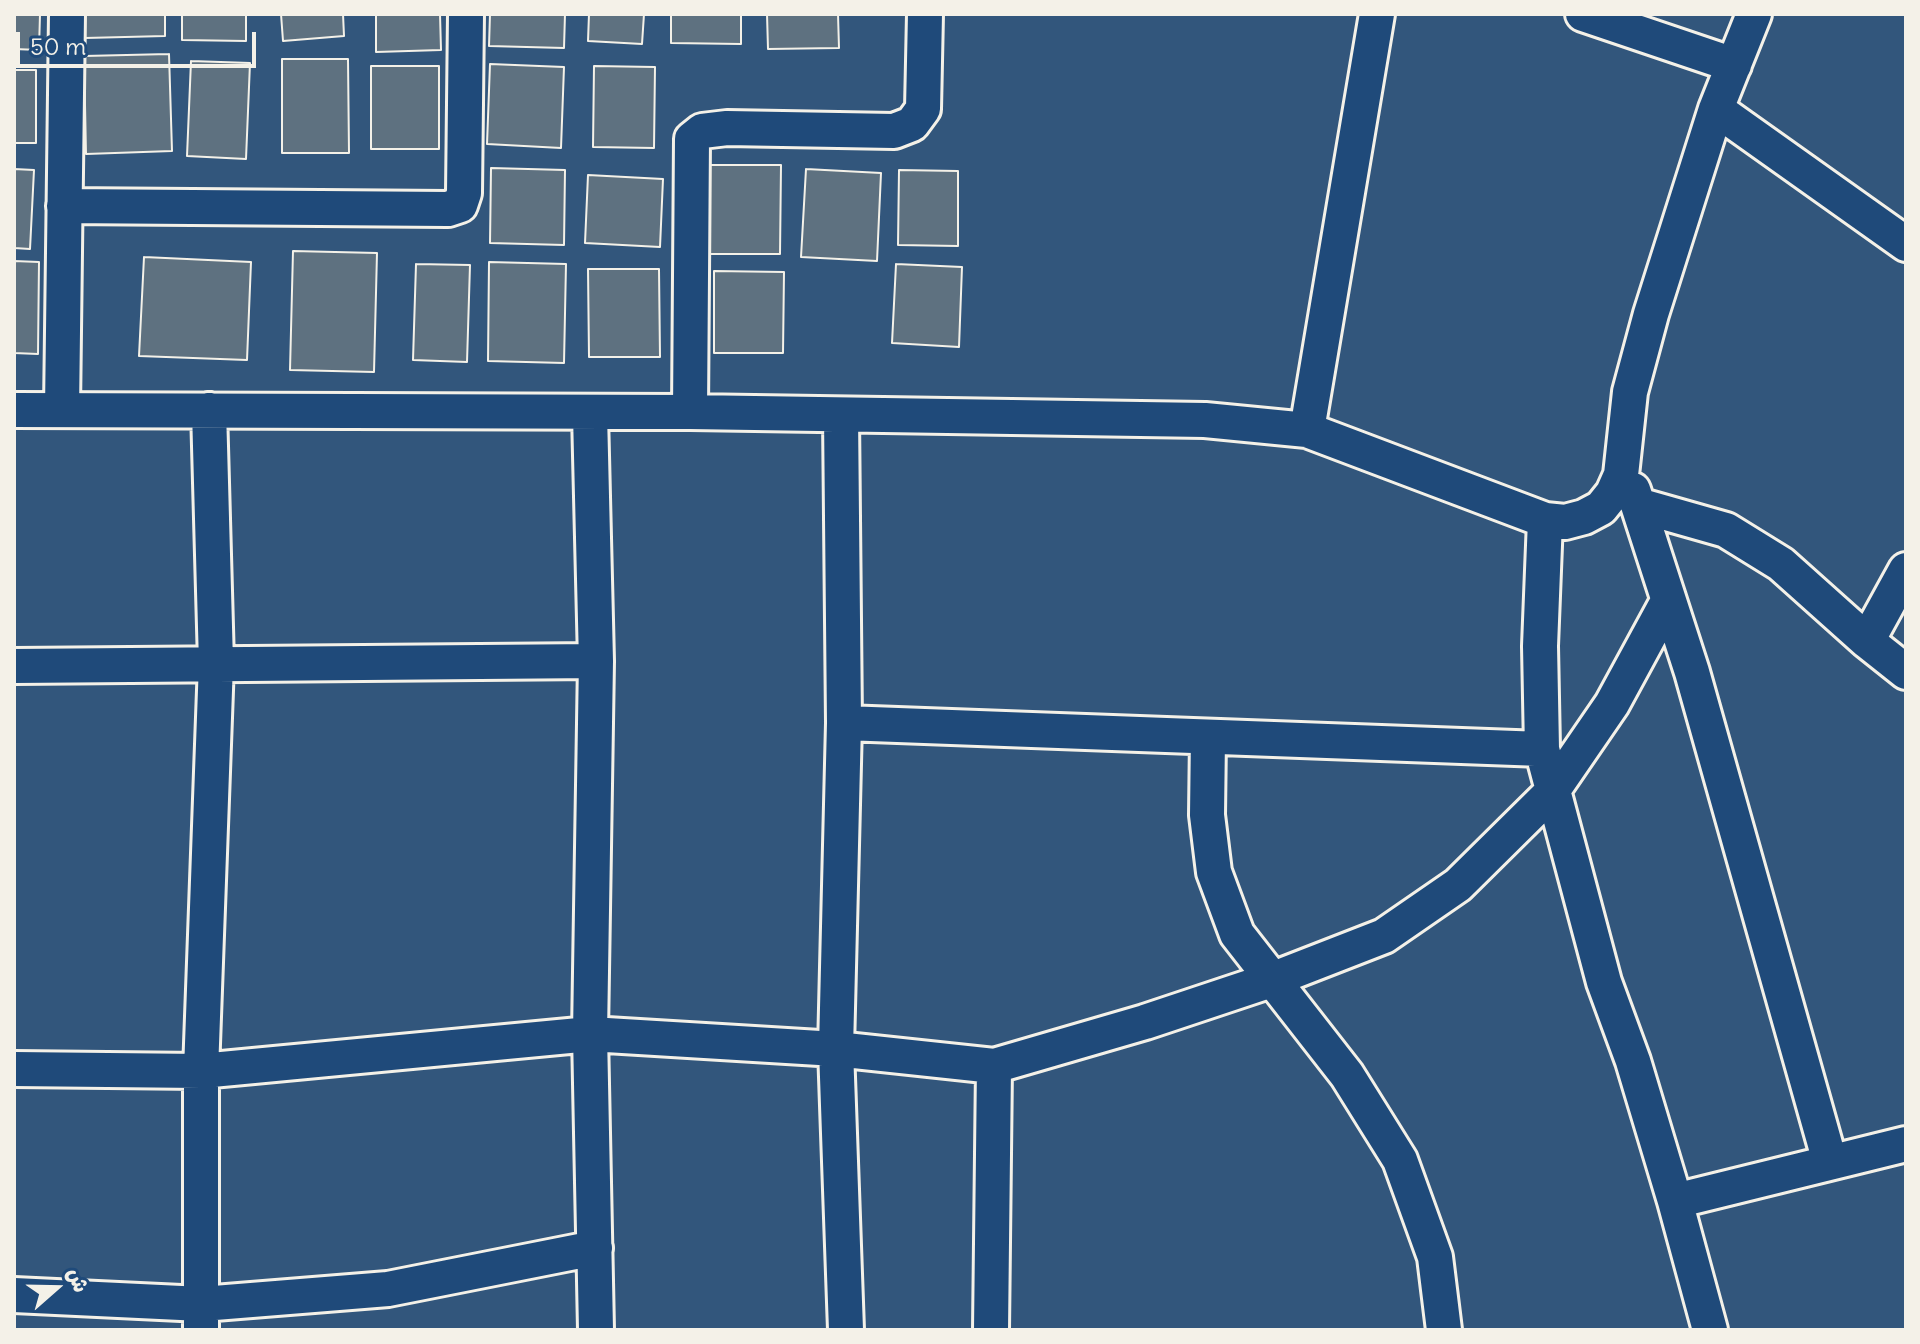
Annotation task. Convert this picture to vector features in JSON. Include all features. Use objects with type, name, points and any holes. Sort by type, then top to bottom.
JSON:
[{"type":"street","points":[[62,410],[67,14]]},
{"type":"street","points":[[64,206],[448,209],[460,205],[464,193],[466,14]]},
{"type":"street","points":[[690,412],[692,139],[702,131],[727,128],[894,131],[912,124],[923,109],[925,14]]},
{"type":"street","points":[[1307,430],[1377,14]]},
{"type":"street","points":[[1583,14],[1734,65]]},
{"type":"street","points":[[14,410],[690,412],[1205,420],[1307,430],[1545,520],[1574,520],[1601,508],[1617,484],[1630,392],[1651,314],[1716,109],[1754,14]]},
{"type":"street","points":[[1716,109],[1906,244]]},
{"type":"street","points":[[202,1317],[201,1071],[216,663],[209,410]]},
{"type":"street","points":[[590,414],[596,661],[590,1034],[596,1330]]},
{"type":"street","points":[[841,415],[844,723],[836,1049],[846,1330]]},
{"type":"street","points":[[1622,455],[1692,672],[1830,1162]]},
{"type":"street","points":[[1638,505],[1726,530],[1781,564],[1906,672]]},
{"type":"street","points":[[1545,520],[1540,646],[1542,749],[1551,793],[1604,982],[1633,1061],[1710,1330]]},
{"type":"street","points":[[1867,641],[1906,570]]},
{"type":"street","points":[[14,1069],[201,1071],[590,1034],[836,1049],[994,1066],[1145,1022],[1271,980],[1384,936],[1458,885],[1551,793],[1612,704],[1668,601]]},
{"type":"street","points":[[14,666],[596,661]]},
{"type":"street","points":[[844,723],[1542,749]]},
{"type":"street","points":[[1208,737],[1207,815],[1214,872],[1237,934],[1347,1075],[1400,1160],[1435,1257],[1444,1330]]},
{"type":"street","points":[[991,1330],[994,1066]]},
{"type":"street","points":[[1675,1201],[1906,1144]]},
{"type":"street","points":[[14,1295],[202,1317],[388,1289],[595,1248]]},
{"type":"building","points":[[14,14],[40,14],[39,50],[14,49]]},
{"type":"building","points":[[85,14],[165,14],[165,36],[85,38]]},
{"type":"building","points":[[182,14],[246,14],[246,41],[182,40]]},
{"type":"building","points":[[281,14],[343,14],[344,36],[283,41]]},
{"type":"building","points":[[376,14],[440,14],[441,50],[376,52]]},
{"type":"building","points":[[490,14],[565,14],[564,48],[489,46]]},
{"type":"building","points":[[589,14],[644,14],[642,44],[588,41]]},
{"type":"building","points":[[671,14],[741,14],[741,44],[671,43]]},
{"type":"building","points":[[767,14],[838,14],[839,48],[768,49]]},
{"type":"building","points":[[169,54],[172,151],[86,154],[84,56]]},
{"type":"building","points":[[282,59],[348,59],[349,153],[282,153]]},
{"type":"building","points":[[191,61],[250,63],[246,159],[187,156]]},
{"type":"building","points":[[490,64],[564,67],[561,148],[487,144]]},
{"type":"building","points":[[371,66],[439,66],[439,149],[371,149]]},
{"type":"building","points":[[594,66],[655,67],[654,148],[593,147]]},
{"type":"building","points":[[14,70],[36,70],[36,143],[14,143]]},
{"type":"building","points":[[707,165],[781,165],[780,254],[707,254]]},
{"type":"building","points":[[491,168],[565,170],[564,245],[490,243]]},
{"type":"building","points":[[14,169],[34,170],[30,249],[14,248]]},
{"type":"building","points":[[806,169],[881,173],[877,261],[801,257]]},
{"type":"building","points":[[899,170],[958,171],[958,246],[898,245]]},
{"type":"building","points":[[588,175],[663,179],[660,247],[585,243]]},
{"type":"building","points":[[293,251],[377,253],[374,372],[290,370]]},
{"type":"building","points":[[144,257],[251,262],[247,360],[139,356]]},
{"type":"building","points":[[14,261],[39,262],[38,354],[14,353]]},
{"type":"building","points":[[489,262],[566,264],[564,363],[488,361]]},
{"type":"building","points":[[416,264],[470,265],[467,362],[413,360]]},
{"type":"building","points":[[896,264],[962,267],[959,347],[892,343]]},
{"type":"building","points":[[588,269],[659,269],[660,357],[589,357]]},
{"type":"building","points":[[714,271],[784,272],[783,353],[714,353]]}]
